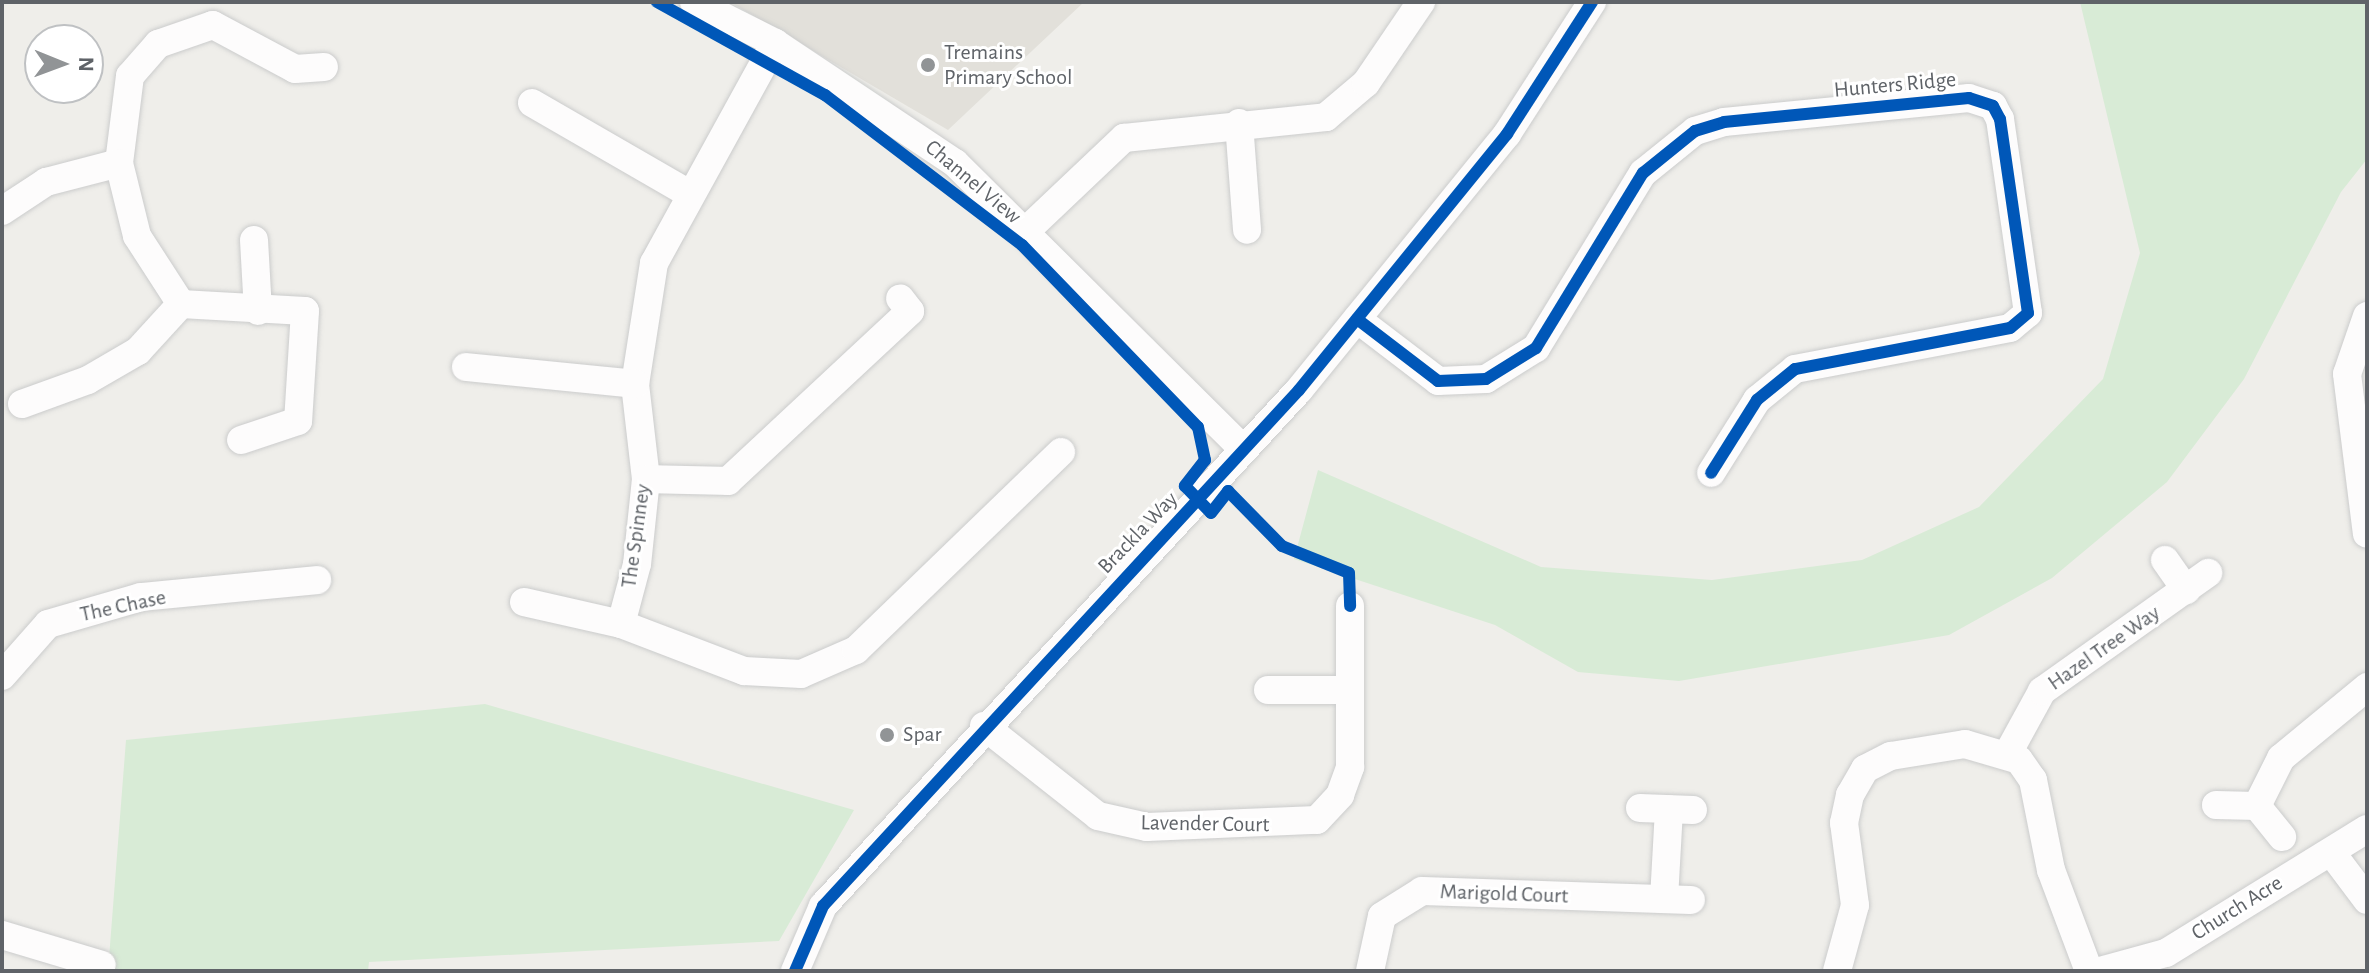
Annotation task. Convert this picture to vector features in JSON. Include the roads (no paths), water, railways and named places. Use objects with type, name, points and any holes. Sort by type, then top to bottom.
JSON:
[{"type":"street","name":"Channel View","points":[[694,2],[775,43],[955,163],[1029,228],[1244,450]]},
{"type":"street","points":[[1029,228],[1124,138],[1239,123],[1326,117],[1366,83],[1421,2]]},
{"type":"street","name":"Brackla Way","points":[[795,971],[823,906],[984,726],[1244,450],[1357,319],[1507,134],[1592,2]]},
{"type":"street","points":[[181,304],[137,236],[119,163],[130,76],[158,44],[213,25],[295,69],[324,67]]},
{"type":"street","name":"The Spinney","points":[[621,624],[637,564],[646,479],[635,384],[654,263],[688,193],[775,43]]},
{"type":"street","name":"Hunters Ridge","points":[[1357,319],[1438,381],[1486,379],[1536,348],[1643,173],[1695,131],[1724,122],[1969,98],[1993,106],[2028,313],[2010,328],[1795,369],[1757,400],[1711,473]]},
{"type":"street","points":[[532,103],[688,193]]},
{"type":"street","points":[[1239,123],[1247,230]]},
{"type":"street","points":[[2,211],[46,182],[119,163]]},
{"type":"street","points":[[254,240],[258,311]]},
{"type":"street","points":[[646,479],[728,481],[910,311],[900,298]]},
{"type":"street","points":[[181,304],[258,311],[305,311],[298,421],[241,440]]},
{"type":"street","points":[[22,404],[88,380],[138,351],[181,304]]},
{"type":"street","points":[[2367,316],[2347,374],[2367,534]]},
{"type":"street","points":[[466,367],[635,384]]},
{"type":"street","points":[[524,602],[621,624],[744,671],[801,674],[856,650],[1061,452]]},
{"type":"street","name":"Hazel Tree Way","points":[[2007,755],[2042,691],[2197,582],[2165,560]]},
{"type":"street","name":"The Chase","points":[[2,676],[48,624],[141,597],[317,580]]},
{"type":"street","name":"Lavender Court","points":[[984,726],[1098,816],[1147,827],[1282,825],[1317,820],[1340,795],[1350,767],[1350,606]]},
{"type":"street","points":[[2257,806],[2281,758],[2367,687]]},
{"type":"street","points":[[1268,690],[1349,690]]},
{"type":"street","points":[[1844,969],[1855,905],[1844,823],[1865,769],[1927,746],[1965,744],[2019,760],[2043,802],[2051,870],[2089,971]]},
{"type":"street","points":[[2216,805],[2257,806],[2282,837]]},
{"type":"street","name":"Marigold Court","points":[[1370,971],[1382,916],[1422,891],[1678,900],[1681,809],[1640,808]]},
{"type":"street","name":"Church Acre","points":[[2100,971],[2166,953],[2367,829]]},
{"type":"street","points":[[2331,852],[2367,900]]},
{"type":"street","points":[[2,935],[102,965]]},
{"type":"place","name":"Tremains Primary School","points":[[928,65]]},
{"type":"place","name":"Spar","points":[[887,735]]}]
